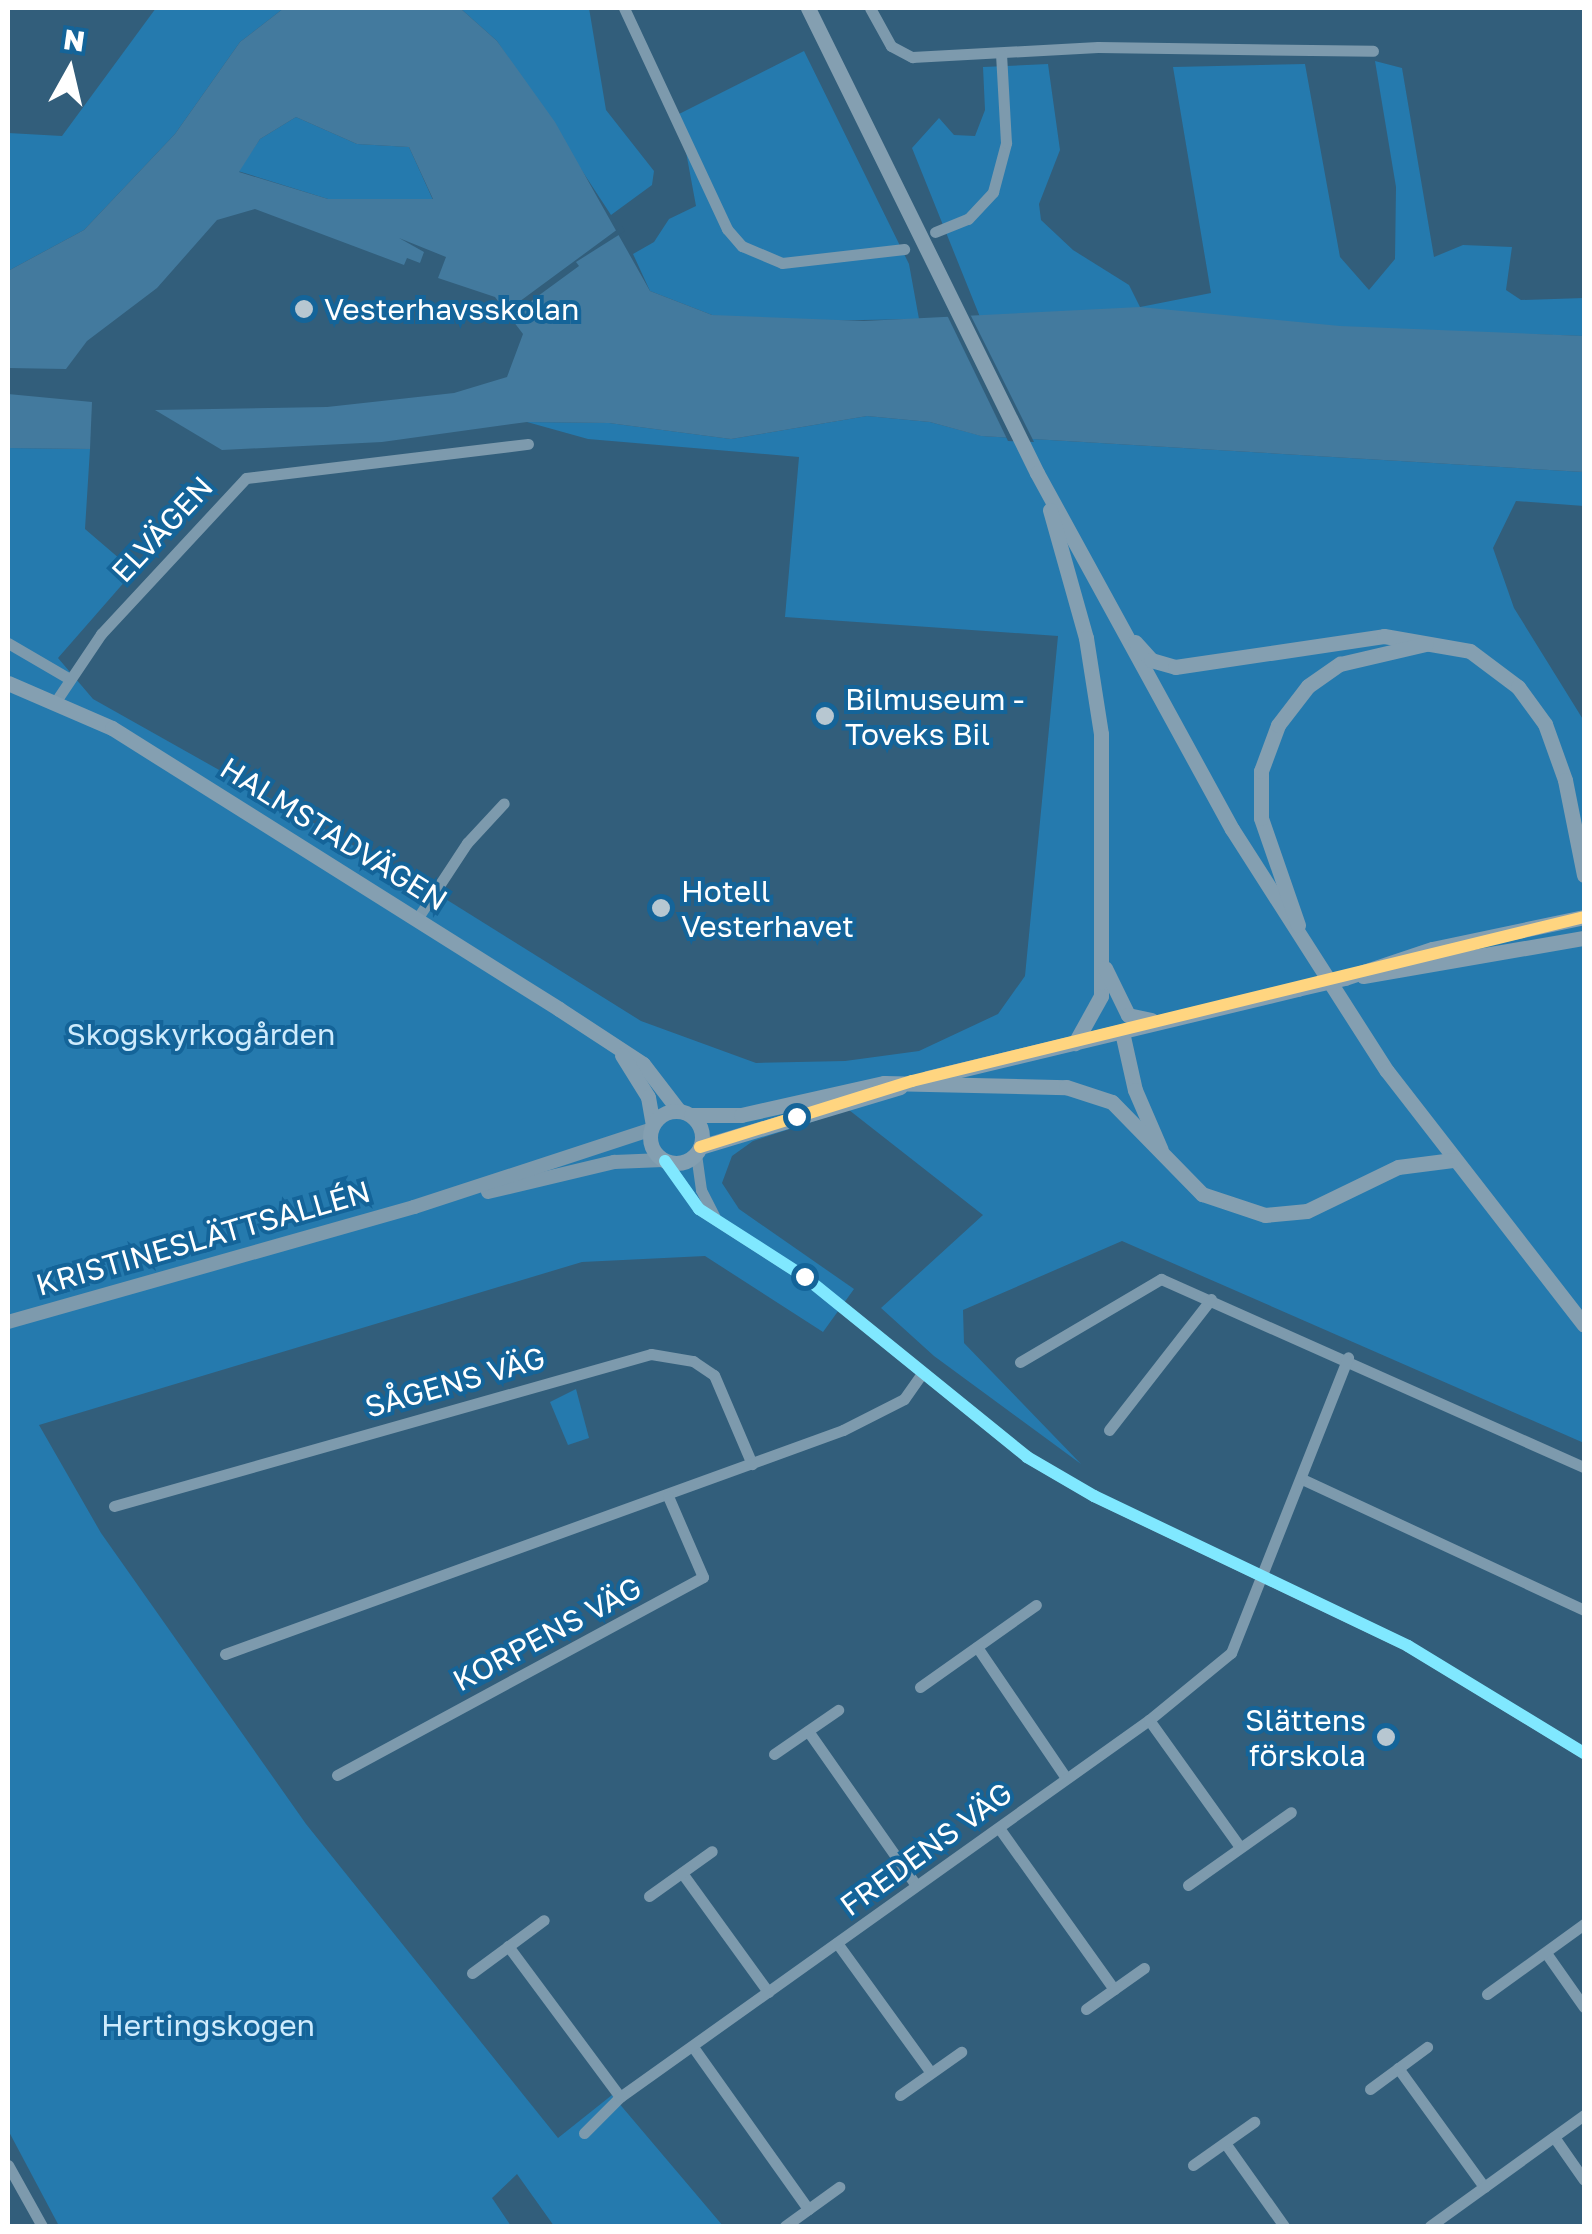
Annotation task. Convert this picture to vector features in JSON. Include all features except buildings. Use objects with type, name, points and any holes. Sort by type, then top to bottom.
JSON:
[{"type":"main road","points":[[808,8],[1034,466],[1232,829],[1304,943],[1452,1160],[1584,1326]]},
{"type":"main road","points":[[1034,466],[1077,602],[1096,700],[1102,954],[1099,1008],[1074,1044]]},
{"type":"main road","points":[[1107,602],[1142,652],[1174,668],[1384,636],[1470,651],[1535,710],[1565,780],[1584,875]]},
{"type":"main road","points":[[1304,943],[1261,818],[1261,771],[1268,746],[1291,704],[1321,676],[1363,654],[1432,642]]},
{"type":"main road","name":"HALMSTADVÄGEN","points":[[8,683],[56,702],[188,774],[417,919],[657,1077],[685,1113]]},
{"type":"main road","points":[[1344,978],[1432,949],[1584,917]]},
{"type":"main road","points":[[1452,1160],[1398,1168],[1306,1211],[1265,1215],[1202,1194],[1112,1102],[1091,1092],[1036,1084],[912,1082],[698,1150],[682,1162],[664,1161],[652,1147],[652,1127],[685,1113],[741,1115],[912,1082],[1344,978],[1584,938]]},
{"type":"main road","points":[[1102,954],[1128,1015],[1185,1017]]},
{"type":"main road","points":[[1122,1032],[1135,1090],[1160,1150]]},
{"type":"main road","name":"HALMSTADVÄGEN","points":[[620,1051],[648,1098],[652,1127]]},
{"type":"main road","points":[[685,1113],[701,1129],[698,1150]]},
{"type":"street","points":[[624,8],[712,197],[742,246],[782,263],[904,249]]},
{"type":"street","points":[[870,8],[891,46],[912,57],[1098,48],[1374,51]]},
{"type":"street","points":[[934,232],[968,218],[993,192],[1006,142],[1002,54]]},
{"type":"street","name":"ELVÄGEN","points":[[56,702],[68,678],[146,581],[246,478],[528,444]]},
{"type":"street","points":[[8,642],[68,678]]},
{"type":"street","points":[[417,919],[467,842],[504,803]]},
{"type":"street","name":"KRISTINESLÄTTSALLÉN","points":[[8,1322],[414,1207],[652,1127]]},
{"type":"street","points":[[698,1150],[701,1190],[715,1217]]},
{"type":"street","points":[[664,1161],[686,1195],[804,1277],[1027,1457],[1408,1646],[1584,1753]]},
{"type":"street","name":"KRISTINESLÄTTSALLÉN","points":[[414,1207],[614,1162],[664,1161]]},
{"type":"street","points":[[1020,1362],[1162,1279],[1348,1357],[1584,1466]]},
{"type":"street","points":[[1109,1430],[1210,1299]]},
{"type":"street","name":"SÅGENS VÄG","points":[[114,1506],[652,1354],[692,1361],[714,1375],[752,1464]]},
{"type":"street","name":"FREDENS VÄG","points":[[584,2133],[620,2097],[1149,1720],[1231,1653],[1348,1357]]},
{"type":"street","points":[[225,1654],[668,1496],[882,1414],[922,1374]]},
{"type":"street","points":[[1302,1478],[1584,1610]]},
{"type":"street","name":"KORPENS VÄG","points":[[337,1775],[703,1577],[668,1496]]},
{"type":"street","points":[[920,1687],[1036,1605]]},
{"type":"street","points":[[976,1647],[1066,1778]]},
{"type":"street","points":[[774,1754],[838,1710]]},
{"type":"street","points":[[1149,1720],[1240,1846]]},
{"type":"street","points":[[808,1731],[916,1885]]},
{"type":"street","points":[[1188,1885],[1291,1812]]},
{"type":"street","points":[[1000,1828],[1114,1989]]},
{"type":"street","points":[[649,1896],[712,1850]]},
{"type":"street","points":[[682,1873],[768,1992]]},
{"type":"street","points":[[472,1973],[544,1920]]},
{"type":"street","points":[[1487,1994],[1584,1924]]},
{"type":"street","points":[[838,1944],[932,2072]]},
{"type":"street","points":[[508,1946],[620,2097]]},
{"type":"street","points":[[1546,1953],[1584,2007]]},
{"type":"street","points":[[1086,2009],[1144,1968]]},
{"type":"street","points":[[1370,2089],[1427,2046]]},
{"type":"street","points":[[693,2047],[808,2209]]},
{"type":"street","points":[[900,2095],[961,2052]]},
{"type":"street","points":[[1398,2068],[1484,2187]]},
{"type":"street","points":[[1430,2226],[1584,2115]]},
{"type":"street","points":[[1193,2165],[1254,2122]]},
{"type":"street","points":[[1554,2138],[1584,2180]]},
{"type":"street","points":[[1225,2142],[1284,2226]]},
{"type":"street","points":[[8,2165],[42,2226]]},
{"type":"street","points":[[785,2226],[840,2187]]},
{"type":"green space","points":[[156,8],[284,8],[240,42],[175,134],[84,230],[8,271],[8,133],[62,136]]},
{"type":"green space","points":[[460,8],[589,8],[606,110],[654,171],[652,185],[611,215],[497,41]]},
{"type":"green space","points":[[804,51],[909,264],[919,319],[752,322],[712,315],[650,291],[633,254],[654,242],[669,219],[696,206],[679,114]]},
{"type":"green space","points":[[1375,61],[1402,68],[1434,257],[1463,245],[1512,247],[1506,290],[1521,300],[1584,298],[1584,336],[980,317],[912,148],[939,118],[954,135],[975,136],[985,110],[983,67],[1048,64],[1060,150],[1039,204],[1041,220],[1073,250],[1129,285],[1140,307],[1211,293],[1173,67],[1305,64],[1340,257],[1369,290],[1395,259],[1396,187]]},
{"type":"green space","points":[[296,117],[357,144],[409,147],[433,200],[328,199],[238,171],[260,139]]},
{"type":"green space","points":[[867,416],[930,422],[982,436],[1584,472],[1584,506],[1516,501],[1493,548],[1514,608],[1584,721],[1584,1443],[1122,1241],[963,1310],[964,1343],[1081,1464],[934,1356],[881,1308],[983,1215],[849,1110],[753,1141],[732,1156],[722,1183],[739,1209],[854,1289],[823,1332],[705,1256],[582,1262],[39,1425],[101,1533],[306,1824],[558,2138],[612,2095],[723,2226],[554,2226],[517,2174],[492,2198],[511,2226],[59,2226],[8,2130],[8,448],[90,449],[85,529],[134,571],[58,658],[93,699],[420,883],[641,1021],[756,1063],[845,1061],[919,1051],[998,1014],[1025,976],[1058,636],[785,617],[799,457],[588,439],[527,422],[609,423],[731,439]]},
{"type":"green space","points":[[576,1389],[589,1438],[568,1445],[550,1402]]},
{"type":"shaded area","points":[[284,8],[460,8],[497,41],[555,122],[650,291],[712,315],[864,321],[1140,307],[1340,326],[1584,336],[1584,472],[981,436],[930,422],[867,416],[731,439],[609,423],[527,422],[382,442],[222,450],[155,410],[327,407],[454,393],[507,377],[523,334],[495,297],[438,278],[446,257],[399,238],[424,252],[420,263],[407,258],[404,265],[255,209],[217,220],[157,288],[87,341],[66,369],[8,368],[8,271],[84,230],[175,134],[240,42]],"holes":[[[296,117],[357,144],[409,147],[433,199],[328,199],[239,172],[260,139]]]},
{"type":"shaded area","points":[[8,394],[92,402],[90,449],[8,448]]},
{"type":"pier","points":[[622,226],[625,231],[576,262],[579,266],[512,315],[508,310]]},
{"type":"pier","points":[[969,312],[1034,442],[1008,441],[946,313]]},
{"type":"transit line","points":[[700,1147],[912,1081],[1584,917]]},
{"type":"transit line","points":[[665,1161],[699,1209],[805,1277],[1027,1457],[1094,1496],[1408,1646],[1584,1753]]},
{"type":"place","name":"Vesterhavsskolan","points":[[304,309]]},
{"type":"place","name":"Bilmuseum - Toveks Bil","points":[[825,716]]},
{"type":"place","name":"Hotell Vesterhavet","points":[[661,908]]},
{"type":"place","name":"Slättens förskola","points":[[1386,1737]]},
{"type":"park label","name":"Skogskyrkogården","points":[[201,1034]]},
{"type":"park label","name":"Hertingskogen","points":[[208,2025]]}]
